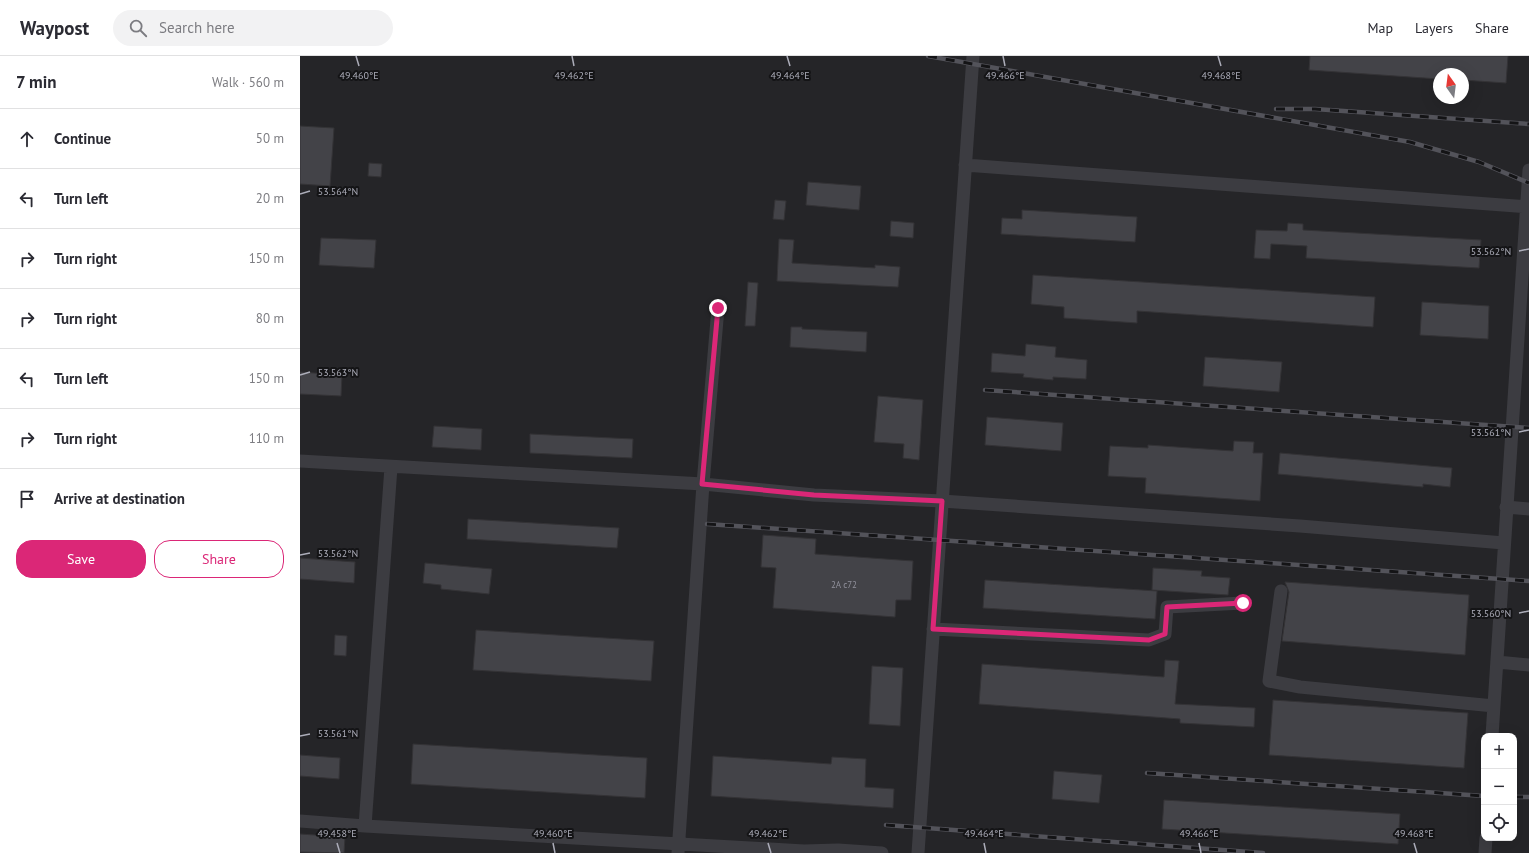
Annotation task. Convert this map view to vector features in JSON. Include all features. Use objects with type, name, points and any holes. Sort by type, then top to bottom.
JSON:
[{"type":"lane","points":[[918,853],[973,56]]},
{"type":"lane","points":[[965,165],[1528,207]]},
{"type":"lane","points":[[1492,733],[1506,507],[1528,207],[1529,170]]},
{"type":"lane","points":[[678,848],[702,484],[718,308]]},
{"type":"lane","points":[[300,461],[702,484],[814,495],[942,501],[1300,526],[1504,543]]},
{"type":"lane","points":[[365,826],[391,467]]},
{"type":"lane","points":[[1506,507],[1529,509]]},
{"type":"lane","points":[[1281,591],[1269,681],[1300,687],[1494,706]]},
{"type":"lane","points":[[933,629],[1149,640],[1165,634],[1167,607],[1243,603]]},
{"type":"lane","points":[[1497,662],[1529,665]]},
{"type":"lane","points":[[300,821],[678,848],[838,850],[882,853]]},
{"type":"lane","points":[[1485,853],[1486,841]]},
{"type":"shaded area","points":[[300,56],[1529,56],[1529,853],[300,853]]},
{"type":"building","points":[[1310,56],[1508,56],[1506,83],[1469,80],[1469,68],[1433,68],[1433,79],[1309,70]]},
{"type":"building","points":[[300,126],[334,128],[330,186],[300,184]]},
{"type":"building","points":[[369,163],[382,164],[381,177],[368,176]]},
{"type":"building","points":[[808,182],[861,186],[859,210],[806,205]]},
{"type":"building","points":[[775,200],[786,201],[784,220],[773,219]]},
{"type":"building","points":[[1022,210],[1137,217],[1135,242],[1001,234],[1002,218],[1022,219]]},
{"type":"building","points":[[891,221],[914,223],[913,238],[890,236]]},
{"type":"building","points":[[1288,223],[1303,224],[1303,230],[1481,240],[1479,268],[1306,258],[1307,246],[1271,244],[1270,259],[1254,258],[1256,230],[1287,231]]},
{"type":"building","points":[[321,238],[376,240],[374,268],[319,265]]},
{"type":"building","points":[[779,239],[794,240],[792,263],[875,268],[875,265],[900,267],[898,287],[777,281]]},
{"type":"building","points":[[1033,275],[1375,297],[1373,327],[1137,311],[1137,323],[1064,318],[1064,307],[1031,304]]},
{"type":"building","points":[[748,282],[758,283],[755,326],[745,326]]},
{"type":"building","points":[[1422,302],[1489,306],[1488,339],[1420,335]]},
{"type":"building","points":[[791,327],[802,327],[802,329],[867,332],[866,352],[790,347]]},
{"type":"building","points":[[1026,344],[1056,347],[1055,357],[1087,360],[1086,379],[1053,377],[1053,380],[1023,377],[1024,374],[991,372],[992,353],[1025,356]]},
{"type":"building","points":[[1205,357],[1282,362],[1279,392],[1203,386]]},
{"type":"building","points":[[300,372],[342,375],[341,396],[300,394]]},
{"type":"building","points":[[878,396],[923,400],[919,460],[903,458],[904,444],[874,442]]},
{"type":"building","points":[[987,417],[1063,423],[1061,451],[985,445]]},
{"type":"building","points":[[434,426],[482,429],[481,450],[432,447]]},
{"type":"building","points":[[530,434],[633,439],[632,458],[530,453]]},
{"type":"building","points":[[1234,441],[1254,442],[1253,453],[1263,453],[1260,501],[1145,493],[1146,478],[1108,476],[1110,446],[1148,448],[1148,445],[1233,451]]},
{"type":"building","points":[[1280,453],[1452,468],[1450,487],[1423,484],[1423,487],[1278,474]]},
{"type":"building","points":[[468,519],[619,528],[617,548],[467,539]]},
{"type":"building","points":[[763,535],[816,539],[815,554],[913,561],[911,600],[896,600],[895,617],[773,608],[776,568],[761,567]]},
{"type":"building","points":[[300,558],[355,562],[354,583],[300,579]]},
{"type":"building","points":[[425,563],[492,569],[489,594],[441,589],[441,585],[423,583]]},
{"type":"building","points":[[1153,568],[1202,571],[1201,576],[1230,578],[1228,595],[1152,590]]},
{"type":"building","points":[[985,580],[1157,591],[1155,619],[983,608]]},
{"type":"building","points":[[1285,582],[1469,595],[1465,655],[1282,641],[1289,592]]},
{"type":"building","points":[[476,630],[654,641],[651,681],[473,670]]},
{"type":"building","points":[[335,635],[347,636],[346,656],[334,655]]},
{"type":"building","points":[[1165,660],[1179,661],[1175,704],[1255,708],[1254,727],[1180,723],[1180,719],[979,704],[982,664],[1164,677]]},
{"type":"building","points":[[872,666],[903,668],[900,726],[869,724]]},
{"type":"building","points":[[1273,700],[1468,713],[1464,768],[1269,755]]},
{"type":"building","points":[[413,744],[647,758],[645,798],[411,784]]},
{"type":"building","points":[[300,755],[340,758],[339,779],[300,776]]},
{"type":"building","points":[[713,756],[831,764],[832,757],[866,759],[865,787],[894,789],[893,808],[711,796]]},
{"type":"building","points":[[1054,771],[1102,775],[1099,803],[1052,799]]},
{"type":"building","points":[[1164,800],[1400,814],[1398,844],[1162,829]]},
{"type":"building","points":[[300,834],[345,837],[344,853],[300,852]]},
{"type":"railway","points":[[928,56],[1410,142],[1479,162],[1529,183]]},
{"type":"railway","points":[[1276,109],[1315,109],[1529,124]]},
{"type":"railway","points":[[985,390],[1529,428]]},
{"type":"railway","points":[[707,524],[1529,581]]},
{"type":"railway","points":[[1147,773],[1481,796]]},
{"type":"railway","points":[[1517,797],[1529,797]]},
{"type":"railway","points":[[886,825],[1263,853]]},
{"type":"route","points":[[718,308],[702,484],[814,495],[942,501],[933,629],[1149,640],[1165,634],[1167,607],[1243,603]]}]
